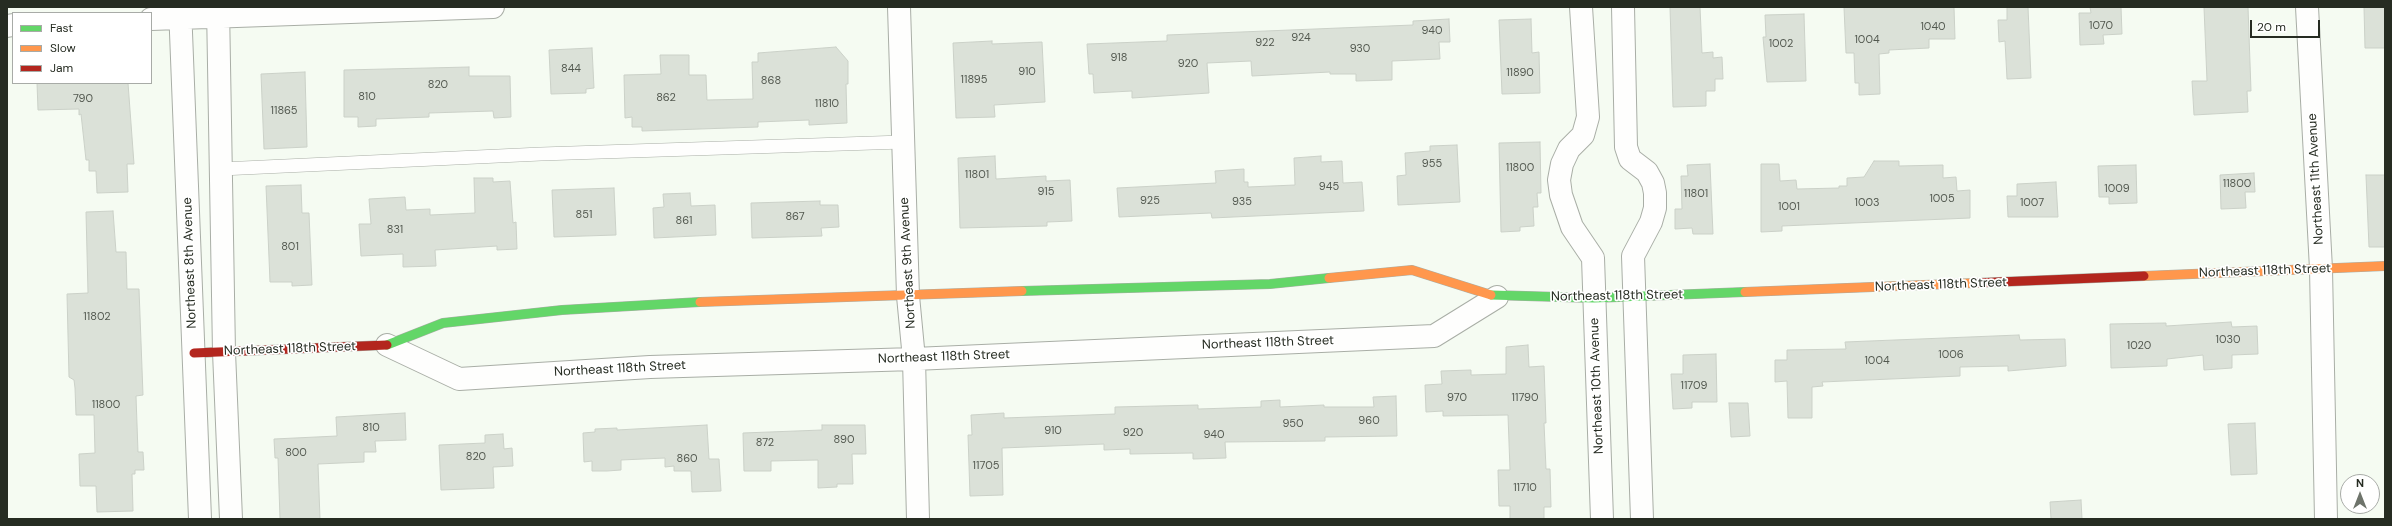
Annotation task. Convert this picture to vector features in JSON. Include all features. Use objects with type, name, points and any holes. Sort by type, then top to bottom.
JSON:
[{"type":"street","points":[[152,19],[180,12],[493,7]]},
{"type":"street","name":"Northeast 9th Avenue","points":[[899,7],[908,296],[914,359],[918,519]]},
{"type":"street","name":"Northeast 10th Avenue","points":[[1581,7],[1588,117],[1583,136],[1569,149],[1562,164],[1558,180],[1561,195],[1572,228],[1593,258],[1602,519]]},
{"type":"street","points":[[1623,7],[1626,147],[1630,159],[1647,172],[1653,183],[1655,194],[1655,208],[1650,222],[1633,256],[1633,297],[1642,519]]},
{"type":"street","name":"Northeast 11th Avenue","points":[[2307,7],[2321,269],[2326,519]]},
{"type":"street","name":"Northeast 8th Avenue","points":[[180,12],[200,519]]},
{"type":"street","points":[[218,12],[224,352],[231,519]]},
{"type":"street","name":"Northeast 118th Street","points":[[194,353],[387,345],[443,323],[562,310],[746,299],[908,296],[1073,288],[1270,284],[1412,270],[1497,297],[1594,298],[2385,266]]},
{"type":"street","name":"Northeast 118th Street","points":[[387,345],[459,379],[650,367],[914,359],[1434,336],[1497,297]]},
{"type":"lane","points":[[221,169],[541,154],[903,142]]},
{"type":"building","points":[[1670,7],[1700,7],[1702,53],[1713,52],[1713,58],[1722,57],[1723,79],[1715,79],[1715,91],[1706,91],[1706,106],[1673,107]]},
{"type":"building","points":[[1844,7],[1954,7],[1955,39],[1929,39],[1929,48],[1889,50],[1889,53],[1879,54],[1880,94],[1859,95],[1859,83],[1855,83],[1854,53],[1846,53]]},
{"type":"building","points":[[2007,7],[2028,7],[2031,78],[2007,79],[2005,41],[1999,42],[1998,20],[2007,20]]},
{"type":"building","points":[[2090,7],[2121,7],[2122,34],[2103,35],[2104,44],[2080,45],[2079,13],[2091,13]]},
{"type":"building","points":[[2204,7],[2248,7],[2251,91],[2247,91],[2248,112],[2194,115],[2192,81],[2207,81]]},
{"type":"building","points":[[2364,7],[2385,7],[2385,48],[2365,48]]},
{"type":"building","points":[[1804,14],[1806,81],[1767,82],[1763,37],[1766,37],[1765,15]]},
{"type":"building","points":[[1449,19],[1450,42],[1439,42],[1440,59],[1392,61],[1392,80],[1356,81],[1356,74],[1330,74],[1330,72],[1252,76],[1251,61],[1207,63],[1209,93],[1132,98],[1132,91],[1094,93],[1093,74],[1089,74],[1087,44],[1167,41],[1167,35],[1413,25],[1413,21]]},
{"type":"building","points":[[1531,19],[1532,53],[1539,52],[1540,93],[1502,94],[1499,20]]},
{"type":"building","points":[[992,41],[992,44],[1042,42],[1045,102],[994,105],[995,117],[956,118],[953,43]]},
{"type":"building","points":[[836,47],[848,61],[848,84],[846,84],[847,123],[809,125],[809,120],[758,122],[758,127],[642,131],[642,127],[632,127],[632,117],[625,118],[624,75],[661,74],[660,55],[689,55],[689,75],[706,75],[707,100],[753,99],[752,62],[758,62],[758,53]]},
{"type":"building","points":[[592,48],[594,88],[586,89],[586,93],[551,94],[549,50]]},
{"type":"building","points":[[469,67],[469,76],[510,76],[511,117],[494,118],[493,111],[429,113],[429,117],[376,119],[376,126],[358,127],[358,117],[344,117],[344,70]]},
{"type":"building","points":[[305,72],[307,147],[264,149],[261,74]]},
{"type":"building","points":[[37,84],[128,84],[134,164],[127,164],[128,192],[97,193],[96,171],[89,171],[89,160],[86,160],[81,114],[79,115],[79,109],[38,110]]},
{"type":"building","points":[[1540,142],[1541,193],[1537,193],[1538,207],[1533,207],[1534,226],[1520,227],[1520,231],[1501,232],[1499,143]]},
{"type":"building","points":[[1457,145],[1460,202],[1398,205],[1397,176],[1406,175],[1405,153],[1430,151],[1430,146]]},
{"type":"building","points":[[995,156],[996,179],[1046,176],[1046,181],[1070,180],[1072,221],[1047,222],[1047,226],[960,228],[958,158]]},
{"type":"building","points":[[1321,156],[1321,162],[1342,161],[1343,183],[1362,182],[1364,211],[1212,218],[1211,213],[1119,217],[1117,188],[1216,183],[1215,171],[1244,169],[1244,182],[1248,182],[1248,187],[1295,185],[1294,158]]},
{"type":"building","points":[[1874,161],[1899,161],[1899,166],[1943,165],[1943,178],[1956,177],[1957,191],[1970,190],[1970,218],[1782,226],[1782,231],[1761,232],[1761,164],[1779,164],[1780,181],[1796,180],[1797,189],[1839,188],[1839,186],[1847,186],[1847,178],[1864,177]]},
{"type":"building","points":[[1710,164],[1713,234],[1693,234],[1692,228],[1675,229],[1675,209],[1682,209],[1681,176],[1688,176],[1687,165]]},
{"type":"building","points":[[2136,165],[2137,203],[2109,204],[2109,197],[2099,197],[2098,166]]},
{"type":"building","points":[[2254,173],[2255,192],[2245,192],[2246,208],[2221,209],[2220,175]]},
{"type":"building","points":[[2366,175],[2385,175],[2385,247],[2369,247]]},
{"type":"building","points":[[474,178],[493,178],[493,182],[510,181],[513,223],[516,222],[517,249],[497,250],[497,246],[435,250],[436,266],[403,267],[403,254],[361,256],[359,224],[371,224],[369,199],[405,197],[406,210],[430,209],[430,215],[475,213]]},
{"type":"building","points":[[2056,182],[2058,217],[2008,217],[2007,196],[2017,196],[2017,184]]},
{"type":"building","points":[[301,185],[302,213],[309,213],[312,285],[292,286],[292,282],[270,282],[266,186]]},
{"type":"building","points":[[614,188],[616,235],[554,237],[552,190]]},
{"type":"building","points":[[690,193],[691,206],[715,205],[716,235],[654,238],[653,208],[664,207],[663,194]]},
{"type":"building","points":[[820,201],[820,205],[838,205],[839,227],[821,228],[822,236],[752,238],[751,203]]},
{"type":"building","points":[[113,211],[116,252],[126,252],[127,289],[139,289],[143,395],[136,396],[138,452],[143,452],[144,470],[135,470],[135,474],[132,474],[133,511],[97,512],[96,486],[80,486],[79,454],[95,453],[94,415],[76,415],[74,380],[69,377],[67,294],[88,293],[86,212]]},
{"type":"building","points":[[2231,322],[2232,327],[2257,326],[2258,354],[2232,355],[2232,368],[2204,370],[2203,355],[2167,359],[2167,366],[2111,368],[2110,324],[2166,323],[2166,326]]},
{"type":"building","points":[[2019,335],[2020,340],[2065,339],[2066,366],[2008,371],[2008,366],[1960,367],[1960,376],[1822,382],[1823,386],[1812,387],[1812,418],[1788,418],[1787,381],[1775,382],[1775,360],[1787,360],[1787,350],[1846,349],[1845,342]]},
{"type":"building","points":[[1528,345],[1529,367],[1544,366],[1546,469],[1550,469],[1551,507],[1544,507],[1544,519],[1510,519],[1510,506],[1499,506],[1498,470],[1510,470],[1508,415],[1443,416],[1443,411],[1426,412],[1425,385],[1442,384],[1441,371],[1471,370],[1471,375],[1506,374],[1506,347]]},
{"type":"building","points":[[1716,354],[1717,402],[1692,402],[1692,408],[1673,409],[1671,374],[1683,374],[1683,355]]},
{"type":"building","points":[[1396,396],[1397,436],[1325,437],[1325,441],[1225,442],[1226,458],[1193,459],[1193,453],[1130,454],[1130,449],[1104,450],[1104,444],[1002,448],[1003,495],[970,496],[968,435],[972,435],[971,415],[1004,413],[1004,418],[1115,414],[1115,407],[1198,405],[1198,409],[1261,407],[1261,401],[1280,400],[1280,407],[1324,405],[1324,407],[1374,407],[1373,397]]},
{"type":"building","points":[[1729,403],[1748,403],[1750,436],[1731,437]]},
{"type":"building","points":[[405,413],[406,440],[375,441],[376,452],[364,452],[364,462],[318,464],[320,519],[280,519],[278,458],[275,458],[274,439],[337,436],[336,417]]},
{"type":"building","points":[[2255,423],[2257,474],[2231,475],[2228,424]]},
{"type":"building","points":[[707,425],[709,459],[719,459],[721,491],[692,492],[691,471],[674,471],[674,466],[665,467],[665,458],[621,460],[621,470],[607,471],[592,471],[592,461],[584,462],[583,433],[595,432],[595,429],[617,428],[617,430]]},
{"type":"building","points":[[822,425],[865,425],[866,454],[852,454],[853,484],[837,484],[837,487],[818,488],[818,460],[771,461],[771,471],[744,471],[743,433],[822,430]]},
{"type":"building","points":[[503,434],[504,449],[512,448],[513,466],[493,467],[494,488],[441,490],[439,445],[485,443],[485,435]]},
{"type":"building","points":[[2081,500],[2082,519],[2051,519],[2050,502]]},
{"type":"traffic: fast","points":[[1022,291],[1270,284],[1329,278]]},
{"type":"traffic: fast","points":[[1491,295],[1594,298],[1745,292]]},
{"type":"traffic: fast","points":[[387,345],[443,323],[562,310],[700,302]]},
{"type":"traffic: slow","points":[[2144,276],[2385,266]]},
{"type":"traffic: slow","points":[[1329,278],[1412,270],[1491,295]]},
{"type":"traffic: slow","points":[[1745,292],[1975,283]]},
{"type":"traffic: slow","points":[[700,302],[1022,291]]},
{"type":"traffic: jam","points":[[1975,283],[2144,276]]},
{"type":"traffic: jam","points":[[194,353],[387,345]]}]
